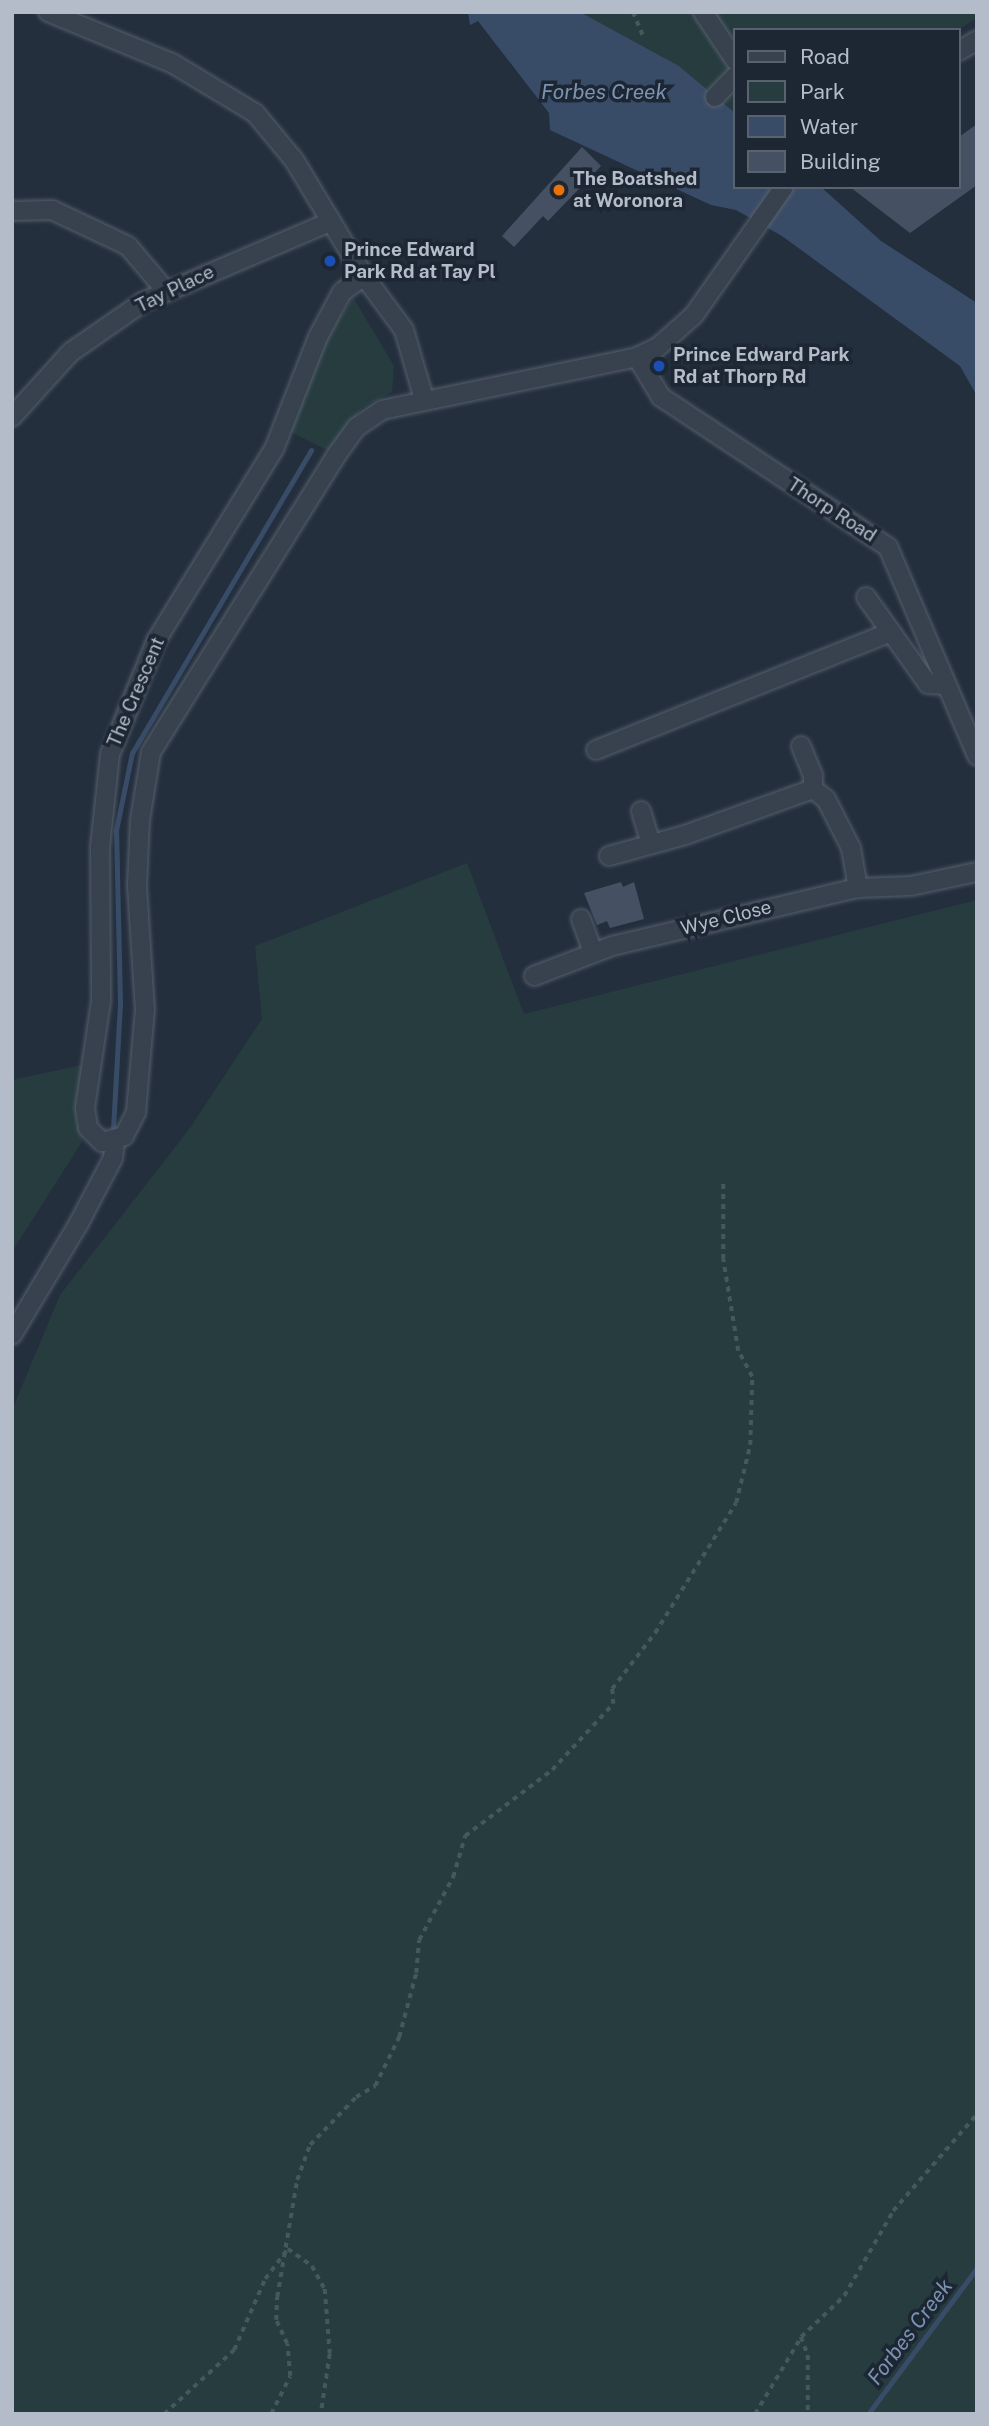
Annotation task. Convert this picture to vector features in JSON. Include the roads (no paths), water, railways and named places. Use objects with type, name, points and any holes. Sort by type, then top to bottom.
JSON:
[{"type":"street","points":[[48,12],[172,63],[227,92],[276,135],[364,276],[404,330],[424,399]]},
{"type":"street","points":[[704,12],[734,58]]},
{"type":"street","points":[[961,50],[977,40]]},
{"type":"street","points":[[715,97],[734,77]]},
{"type":"street","points":[[637,357],[688,322],[783,189]]},
{"type":"street","points":[[12,211],[52,210],[128,246],[166,291]]},
{"type":"street","name":"Tay Place","points":[[12,417],[71,352],[143,302],[330,222]]},
{"type":"street","name":"The Crescent","points":[[115,1142],[95,1139],[88,1128],[85,1108],[101,1001],[100,847],[110,754],[157,639],[274,449],[318,337],[342,292],[364,276]]},
{"type":"street","name":"The Crescent","points":[[12,1335],[79,1223],[113,1158],[115,1142],[130,1127],[137,1099],[145,1010],[137,885],[140,820],[150,752],[357,427],[382,410],[424,399],[637,357]]},
{"type":"street","name":"Thorp Road","points":[[637,357],[661,397],[888,547],[977,756]]},
{"type":"street","points":[[866,597],[928,684],[946,685]]},
{"type":"street","points":[[596,750],[891,632]]},
{"type":"street","points":[[801,746],[813,775],[813,789]]},
{"type":"street","points":[[609,856],[813,789]]},
{"type":"street","points":[[813,789],[826,799],[851,848],[858,887]]},
{"type":"street","points":[[641,811],[651,844]]},
{"type":"street","name":"Wye Close","points":[[534,976],[593,952],[858,887],[911,886],[977,872]]},
{"type":"street","points":[[581,919],[593,952]]},
{"type":"water","name":"Forbes Creek","points":[[468,12],[580,12],[679,66],[734,112],[734,189],[823,189],[881,241],[977,303],[977,396],[960,366],[782,236],[736,210],[711,205],[550,130],[549,113],[478,21],[470,25]]},
{"type":"waterway","points":[[113,1129],[120,1005],[116,830],[132,753],[311,450]]},
{"type":"waterway","name":"Forbes Creek","points":[[868,2414],[977,2268]]},
{"type":"place","name":"The Boatshed at Woronora","points":[[559,190]]},
{"type":"place","name":"Prince Edward Park Rd at Tay Pl","points":[[330,261]]},
{"type":"place","name":"Prince Edward Park Rd at Thorp Rd","points":[[659,366]]}]
